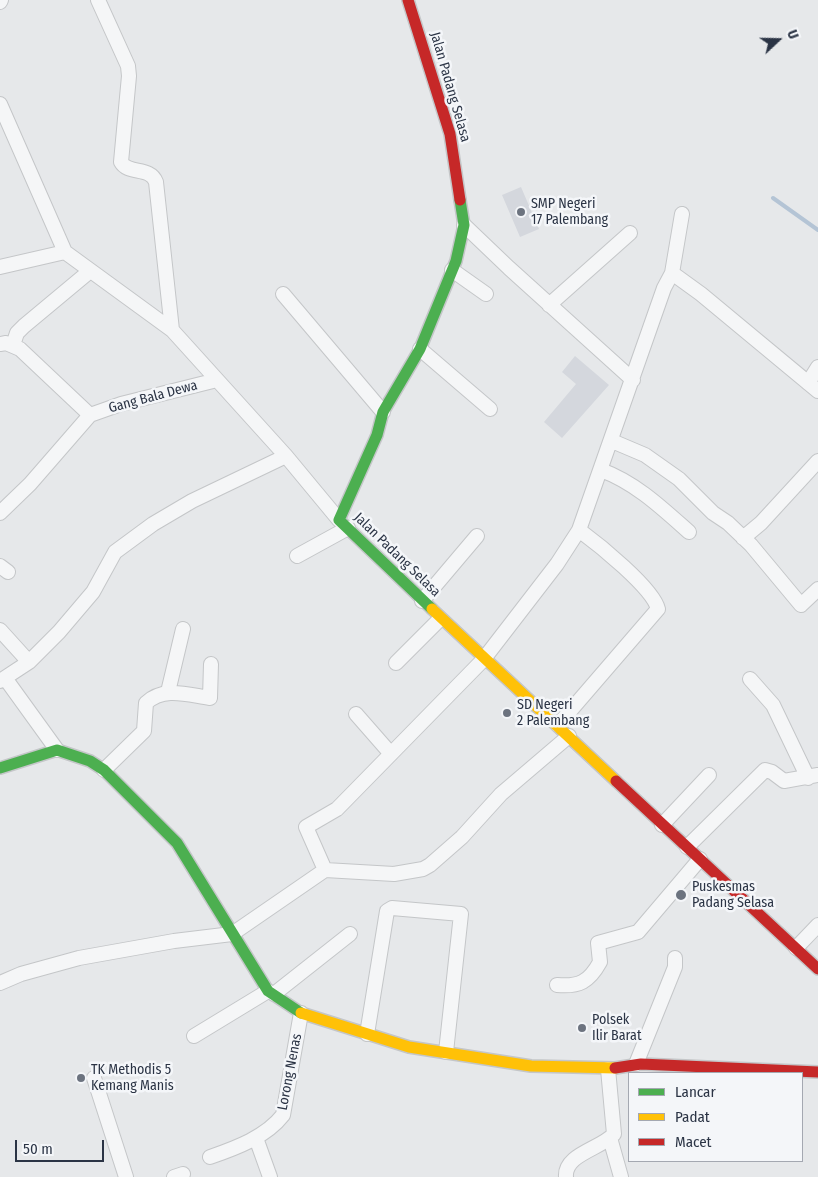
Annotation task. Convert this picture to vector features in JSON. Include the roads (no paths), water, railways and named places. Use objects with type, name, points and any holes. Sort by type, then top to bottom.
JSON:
[{"type":"street","points":[[98,0],[128,66],[129,76],[120,162],[126,167],[152,175],[156,182],[172,330]]},
{"type":"street","name":"Jalan Padang Selasa","points":[[408,0],[450,134],[464,225],[452,270],[420,349],[383,412],[377,435],[344,524],[440,619],[558,725],[662,825],[818,969]]},
{"type":"street","points":[[0,104],[65,252],[172,330],[286,456],[344,524],[297,556]]},
{"type":"street","points":[[325,870],[306,827],[337,809],[484,660],[580,530],[664,288],[672,273],[682,214]]},
{"type":"street","points":[[464,225],[549,305],[633,380]]},
{"type":"street","points":[[549,305],[630,233]]},
{"type":"street","points":[[0,267],[65,252]]},
{"type":"street","points":[[452,270],[486,294]]},
{"type":"street","points":[[6,344],[24,326],[90,272]]},
{"type":"street","points":[[672,273],[701,294],[813,387],[818,367]]},
{"type":"street","points":[[283,294],[383,412]]},
{"type":"street","name":"Gang Bala Dewa","points":[[6,344],[20,349],[90,415]]},
{"type":"street","points":[[420,349],[490,409]]},
{"type":"street","name":"Gang Bala Dewa","points":[[0,514],[30,484],[90,415],[121,404],[217,380]]},
{"type":"street","points":[[612,441],[645,455],[679,479],[713,513],[743,538],[801,606],[818,589]]},
{"type":"street","points":[[286,456],[192,501],[153,524],[115,552],[94,592],[59,632],[29,662],[3,680],[57,750],[90,761],[104,770],[177,843],[232,934],[271,993],[301,1013],[409,1047],[531,1066],[608,1069],[636,1064],[818,1072]]},
{"type":"street","points":[[743,538],[761,523],[818,461]]},
{"type":"street","points":[[602,470],[623,479],[655,501],[689,532]]},
{"type":"street","points":[[558,725],[658,609],[651,597],[613,556],[580,530]]},
{"type":"street","points":[[422,601],[478,536]]},
{"type":"street","points":[[396,663],[440,619]]},
{"type":"street","points":[[168,692],[183,629]]},
{"type":"street","points":[[0,630],[29,662]]},
{"type":"street","points":[[104,770],[144,731],[146,703],[156,695],[168,692],[210,698],[211,664]]},
{"type":"street","points":[[687,847],[765,770],[772,772],[784,781],[813,776],[773,705],[750,679]]},
{"type":"street","points":[[356,714],[392,754]]},
{"type":"street","points":[[0,983],[21,974],[79,958],[174,940],[232,934],[325,870],[394,874],[416,871],[430,865],[462,837],[501,794],[569,736]]},
{"type":"street","points":[[0,768],[57,750]]},
{"type":"street","points":[[662,825],[709,775]]},
{"type":"street","points":[[557,985],[573,986],[582,983],[600,962],[598,944],[638,932],[700,859]]},
{"type":"street","points":[[367,1034],[387,911],[392,908],[461,914],[446,1052]]},
{"type":"street","points":[[796,948],[818,925]]},
{"type":"street","points":[[194,1036],[271,993],[350,934]]},
{"type":"street","points":[[636,1064],[675,967],[675,958]]},
{"type":"street","name":"Lorong Nenas","points":[[210,1158],[256,1138],[275,1125],[286,1110],[301,1013]]},
{"type":"street","points":[[566,1177],[567,1166],[573,1160],[610,1138],[615,1128],[608,1069]]},
{"type":"street","points":[[94,1078],[126,1177]]},
{"type":"street","points":[[256,1138],[270,1177]]},
{"type":"street","points":[[610,1138],[621,1177]]},
{"type":"waterway","points":[[773,198],[818,230]]},
{"type":"place","name":"SMP Negeri 17 Palembang","points":[[521,212]]},
{"type":"place","name":"SD Negeri 2 Palembang","points":[[507,713]]},
{"type":"place","name":"Puskesmas Padang Selasa","points":[[681,895]]},
{"type":"place","name":"Polsek Ilir Barat","points":[[582,1028]]},
{"type":"place","name":"TK Methodis 5 Kemang Manis","points":[[81,1078]]}]
